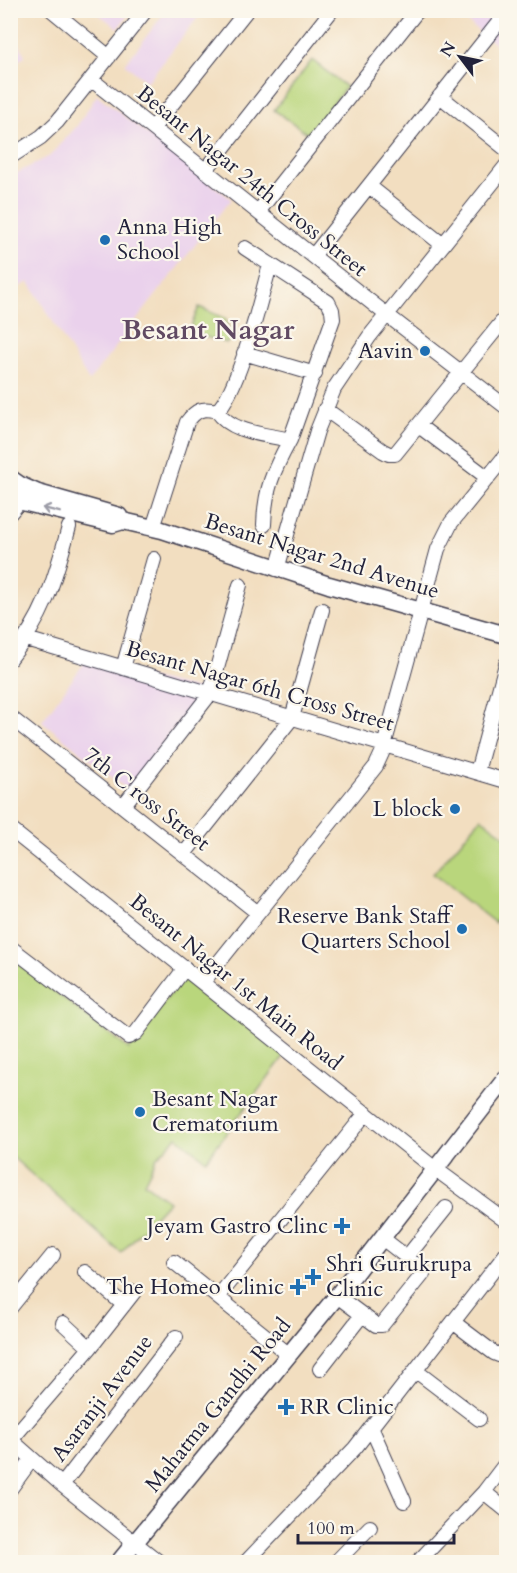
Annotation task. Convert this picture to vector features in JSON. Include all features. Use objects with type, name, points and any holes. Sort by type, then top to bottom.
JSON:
[{"type":"main road","name":"Besant Nagar 2nd Avenue","points":[[10,478],[22,499],[113,524],[123,521],[155,521],[277,569],[507,635]]},
{"type":"main road","name":"Mahatma Gandhi Road","points":[[119,1563],[337,1296],[434,1168],[507,1078]]},
{"type":"street","points":[[52,10],[109,57]]},
{"type":"street","points":[[10,157],[41,137],[57,122],[146,10]]},
{"type":"street","points":[[153,128],[247,10]]},
{"type":"street","points":[[205,171],[332,10]]},
{"type":"street","points":[[258,212],[418,10]]},
{"type":"street","points":[[313,256],[502,16]]},
{"type":"street","name":"Besant Nagar 24th Cross Street","points":[[92,80],[387,315],[507,407]]},
{"type":"street","points":[[440,96],[507,149]]},
{"type":"street","points":[[277,569],[317,431],[325,409],[342,376],[387,315],[507,166]]},
{"type":"street","points":[[369,186],[443,245]]},
{"type":"street","points":[[244,248],[328,302],[333,319],[290,440],[271,478],[265,504],[264,525]]},
{"type":"street","points":[[217,411],[224,404],[244,353],[270,265]]},
{"type":"street","points":[[325,409],[375,446],[389,454],[398,451],[507,317]]},
{"type":"street","points":[[244,353],[315,374]]},
{"type":"street","points":[[155,521],[187,422],[196,411],[203,409],[217,411],[224,420],[235,426],[290,440]]},
{"type":"street","points":[[419,426],[488,478]]},
{"type":"street","points":[[203,982],[376,766],[385,744],[420,610],[444,535],[507,455]]},
{"type":"street","points":[[10,659],[38,621],[69,527]]},
{"type":"street","points":[[123,668],[154,559]]},
{"type":"street","points":[[123,806],[210,694],[240,585]]},
{"type":"street","points":[[184,854],[292,718],[322,610]]},
{"type":"street","name":"Besant Nagar 6th Cross Street","points":[[26,639],[507,781]]},
{"type":"street","points":[[477,772],[507,664]]},
{"type":"street","name":"7th C ross Street","points":[[10,717],[258,914]]},
{"type":"street","name":"Besant Nagar 1st Main Road","points":[[10,829],[434,1168],[504,1213]]},
{"type":"street","points":[[10,946],[128,1037],[136,1033],[185,968]]},
{"type":"street","points":[[218,1297],[366,1113]]},
{"type":"street","points":[[407,1257],[446,1208]]},
{"type":"street","points":[[337,1296],[376,1325],[382,1325],[417,1282],[423,1270],[382,1238]]},
{"type":"street","points":[[246,1563],[356,1448],[507,1254]]},
{"type":"street","points":[[10,1308],[53,1255]]},
{"type":"street","points":[[174,1262],[288,1354]]},
{"type":"street","points":[[85,1272],[124,1305]]},
{"type":"street","points":[[134,1292],[90,1348],[11,1440],[62,1485],[159,1563]]},
{"type":"street","points":[[320,1370],[362,1315]]},
{"type":"street","points":[[453,1322],[494,1353],[499,1355],[507,1350]]},
{"type":"street","points":[[63,1323],[90,1348]]},
{"type":"street","name":"Asaranji Avenue","points":[[62,1485],[176,1337]]},
{"type":"street","points":[[416,1371],[479,1419]]},
{"type":"street","points":[[371,1427],[404,1501]]},
{"type":"street","points":[[10,1489],[32,1460]]},
{"type":"street","points":[[418,1563],[484,1492],[507,1463]]},
{"type":"street","points":[[484,1492],[507,1510]]},
{"type":"street","points":[[336,1563],[370,1527]]},
{"type":"shaded area","points":[[99,11],[131,11],[118,28],[97,13]]},
{"type":"shaded area","points":[[166,11],[203,11],[147,82],[125,64]]},
{"type":"shaded area","points":[[454,11],[494,11],[506,20],[506,53]]},
{"type":"shaded area","points":[[10,25],[25,56],[11,66],[10,66]]},
{"type":"shaded area","name":"Anna High School","points":[[97,95],[231,199],[89,381],[29,282],[11,291],[11,176],[50,156],[77,126]]},
{"type":"shaded area","points":[[85,662],[202,690],[128,790],[42,721]]},
{"type":"green space","points":[[312,60],[346,87],[310,135],[274,110]]},
{"type":"green space","points":[[199,307],[226,319],[233,336],[227,343],[198,335],[191,326]]},
{"type":"green space","points":[[481,818],[506,837],[506,909],[495,923],[433,874]]},
{"type":"green space","points":[[10,957],[129,1049],[182,978],[285,1055],[206,1160],[177,1137],[157,1157],[144,1183],[169,1201],[121,1253],[11,1156]]},
{"type":"place","name":"Anna High School","points":[[105,240]]},
{"type":"place","name":"Aavin","points":[[425,351]]},
{"type":"place","name":"L block","points":[[455,809]]},
{"type":"place","name":"Reserve Bank Staff Quarters School","points":[[462,929]]},
{"type":"place","name":"Besant Nagar Crematorium","points":[[140,1112]]},
{"type":"place","name":"Jeyam Gastro Clinc","points":[[342,1226]]},
{"type":"place","name":"Shri Gurukrupa Clinic","points":[[313,1277]]},
{"type":"place","name":"The Homeo Clinic","points":[[298,1287]]},
{"type":"place","name":"RR Clinic","points":[[286,1407]]},
{"type":"district","name":"Besant Nagar","points":[[208,330]]}]
